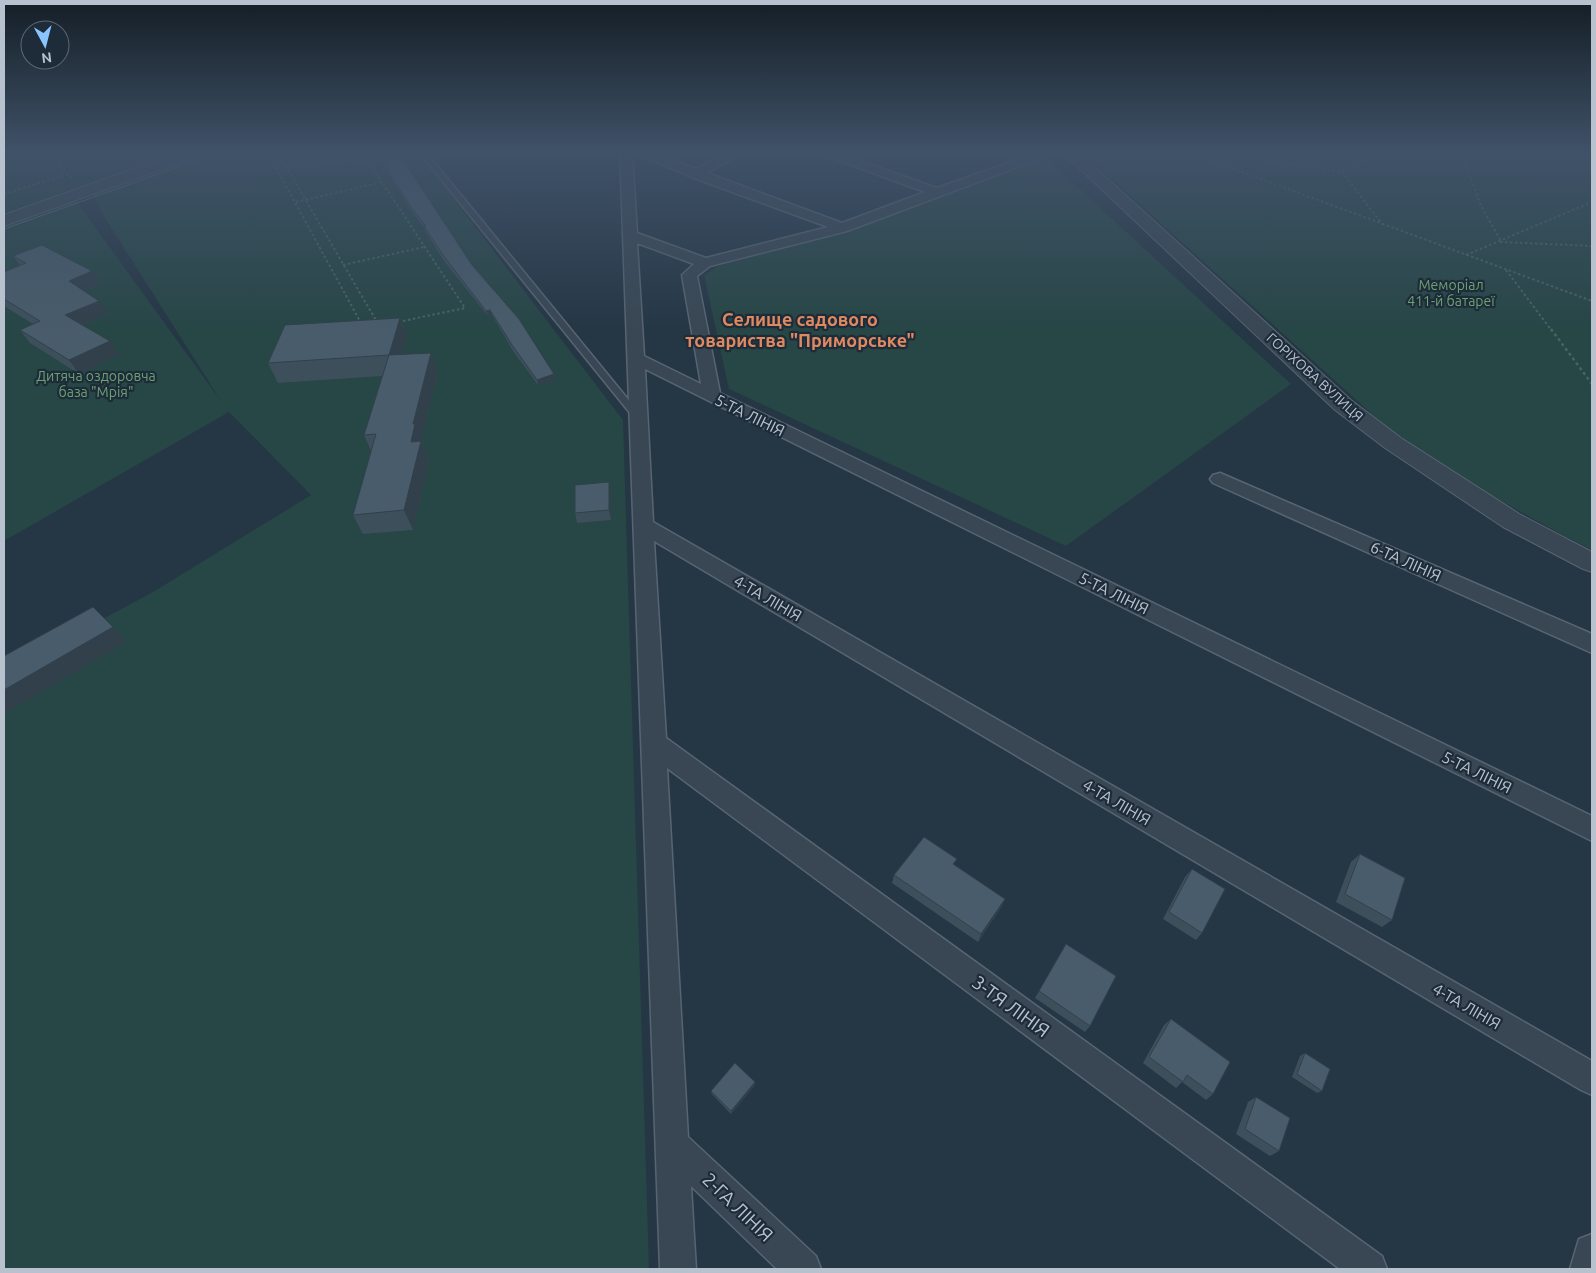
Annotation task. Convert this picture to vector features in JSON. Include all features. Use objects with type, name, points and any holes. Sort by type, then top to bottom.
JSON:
[{"type":"street","points":[[4,221],[34,210]]},
{"type":"street","points":[[629,210],[678,1269]]},
{"type":"street","points":[[794,210],[842,228]]},
{"type":"street","points":[[712,396],[689,275],[705,263],[842,228],[888,210]]},
{"type":"street","name":"ГОРІХОВА ВУЛИЦЯ","points":[[1132,210],[1344,405],[1392,443],[1512,520],[1592,563]]},
{"type":"street","points":[[630,236],[705,263]]},
{"type":"street","name":"5-ТА ЛІНІЯ","points":[[635,358],[1592,829]]},
{"type":"street","name":"6-ТА ЛІНІЯ","points":[[1220,479],[1592,644]]},
{"type":"street","name":"4-ТА ЛІНІЯ","points":[[643,526],[1592,1079]]},
{"type":"street","name":"3-ТЯ ЛІНІЯ","points":[[653,743],[1369,1269]]},
{"type":"street","name":"2-ГА ЛІНІЯ","points":[[672,1144],[803,1269]]},
{"type":"street","points":[[1588,1269],[1592,1252]]},
{"type":"lane","points":[[468,210],[637,416]]},
{"type":"path","points":[[300,210],[365,331]]},
{"type":"path","points":[[312,210],[379,326]]},
{"type":"path","points":[[398,322],[465,308],[400,210]]},
{"type":"path","points":[[1343,210],[1592,301]]},
{"type":"path","points":[[1372,210],[1383,225]]},
{"type":"path","points":[[1483,210],[1500,242]]},
{"type":"path","points":[[1465,256],[1573,210]]},
{"type":"path","points":[[1500,242],[1592,246]]},
{"type":"path","points":[[343,265],[424,247]]},
{"type":"path","points":[[1505,270],[1592,384]]},
{"type":"green space","points":[[4,210],[28,210],[4,219]]},
{"type":"green space","name":"Дитяча оздоровча база \"Мрія\"","points":[[39,210],[83,210],[221,401],[100,210],[462,210],[623,420],[649,1269],[4,1269],[4,672],[153,592],[311,495],[229,412],[4,541],[4,223]]},
{"type":"green space","points":[[906,210],[1103,210],[1291,384],[1066,546],[729,389],[704,275],[718,266],[852,230]]},
{"type":"green space","name":"Меморіал 411-й батареї","points":[[1147,210],[1592,210],[1592,550],[1486,492],[1434,460],[1384,425]]},
{"type":"building","points":[[413,210],[436,210],[472,265],[519,319],[554,374],[537,380],[490,310],[486,311],[443,255],[424,226],[426,226]]},
{"type":"building","points":[[42,245],[92,271],[69,281],[99,301],[65,315],[110,341],[69,360],[20,330],[40,321],[4,299],[4,272],[26,263],[13,256]]},
{"type":"building","points":[[400,318],[389,355],[268,363],[285,325]]},
{"type":"building","points":[[431,353],[413,424],[415,424],[411,442],[421,441],[404,510],[353,515],[376,434],[364,435],[389,355]]},
{"type":"building","points":[[609,482],[609,510],[575,513],[575,485]]},
{"type":"building","points":[[93,607],[113,627],[4,690],[4,656]]},
{"type":"building","points":[[924,837],[957,859],[953,864],[1005,899],[981,934],[894,875]]},
{"type":"building","points":[[1360,854],[1405,878],[1392,920],[1345,894]]},
{"type":"building","points":[[1192,869],[1225,889],[1202,933],[1169,912]]},
{"type":"building","points":[[1066,944],[1116,976],[1090,1026],[1039,991]]},
{"type":"building","points":[[1171,1019],[1230,1062],[1213,1094],[1187,1075],[1183,1082],[1149,1057]]},
{"type":"building","points":[[1305,1053],[1330,1069],[1322,1091],[1297,1074]]},
{"type":"building","points":[[735,1063],[755,1082],[731,1111],[711,1091]]},
{"type":"building","points":[[1256,1097],[1290,1118],[1279,1151],[1245,1129]]},
{"type":"tram line","points":[[4,229],[56,210]]},
{"type":"district","name":"Селище садового товариства \"Приморське\"","points":[[800,330]]}]
